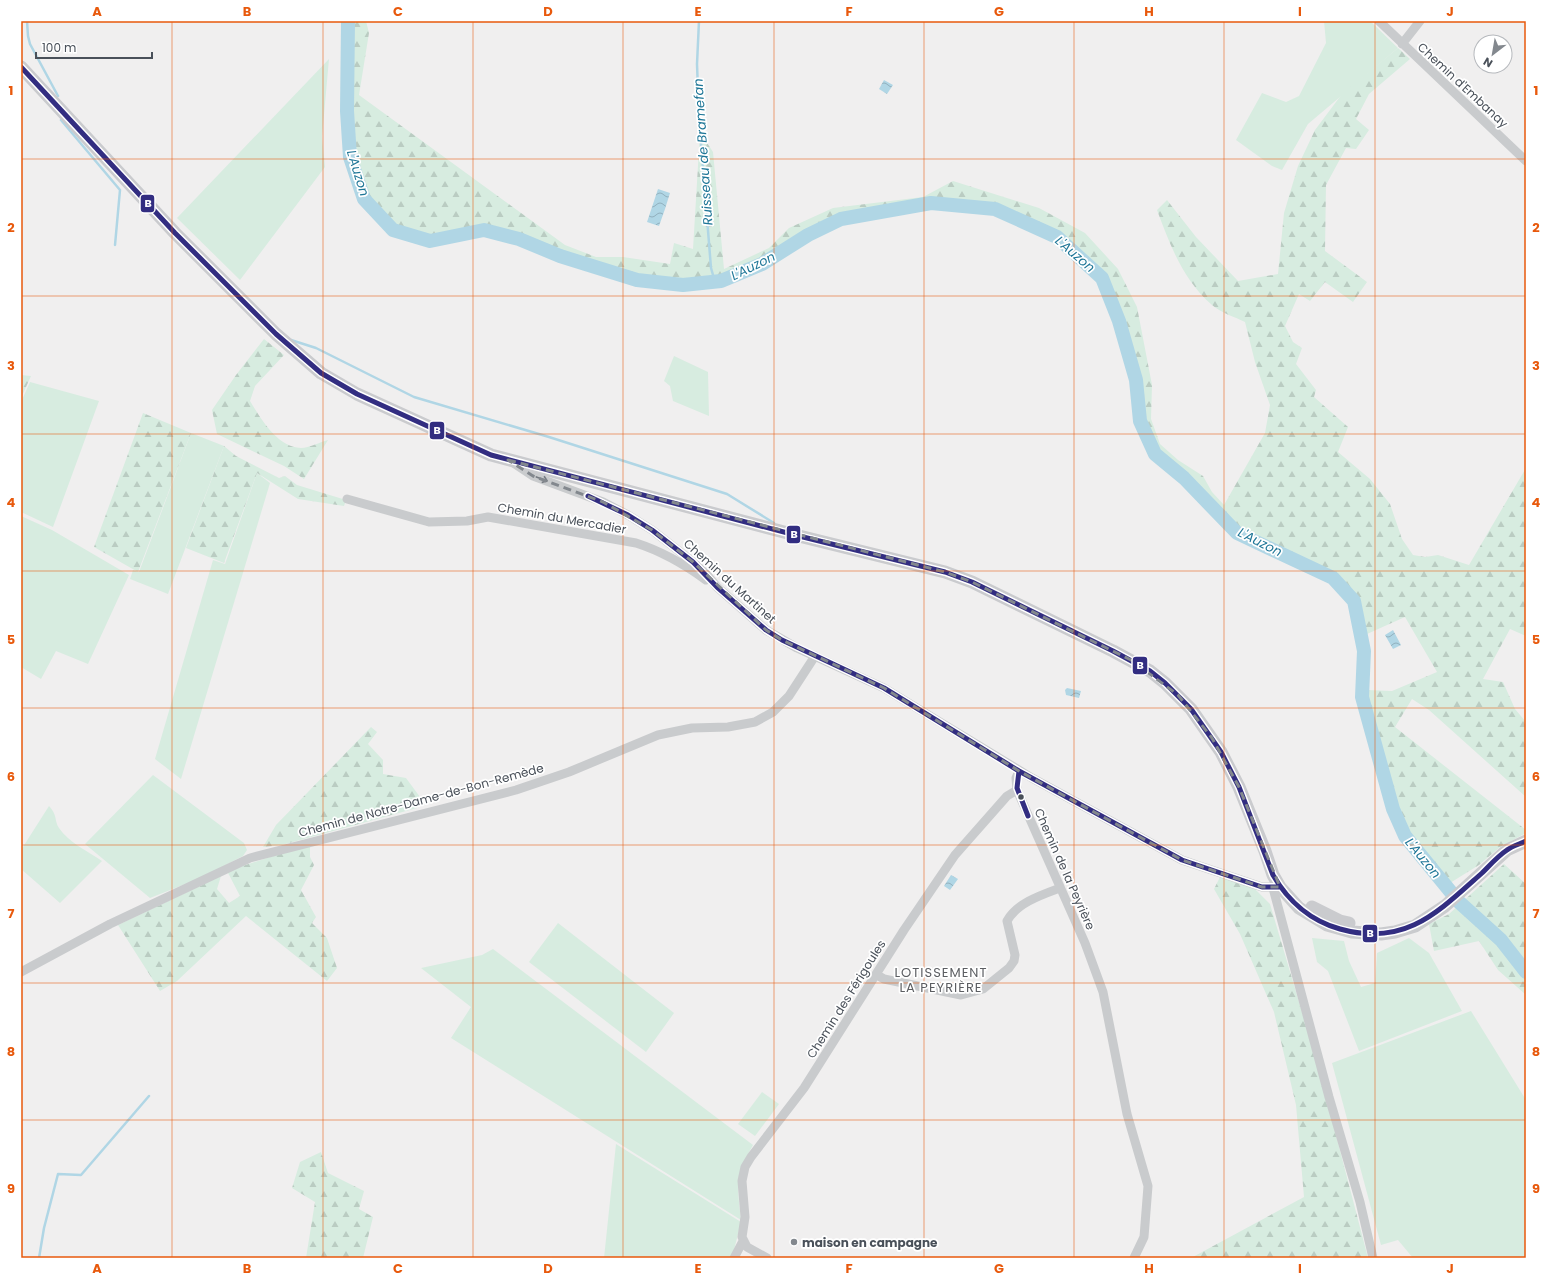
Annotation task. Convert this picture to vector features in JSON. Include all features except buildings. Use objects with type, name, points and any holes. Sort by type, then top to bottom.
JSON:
[{"type":"main road","points":[[21,67],[223,282],[306,362],[321,373],[357,394],[471,447],[508,460],[799,536],[945,572],[972,582],[1065,627],[1150,671],[1191,709],[1212,738],[1228,764],[1265,851],[1273,875],[1279,885],[1299,908],[1315,919],[1337,929],[1352,932],[1381,934],[1415,926],[1445,906],[1507,850],[1526,841]]},
{"type":"main road","points":[[1478,877],[1511,856],[1526,849]]},
{"type":"main road","points":[[1279,885],[1289,887],[1304,901],[1319,911],[1340,921],[1367,925],[1394,925],[1433,914]]},
{"type":"street","name":"Chemin d'Embanay","points":[[1379,21],[1526,161]]},
{"type":"street","points":[[1402,44],[1420,21]]},
{"type":"street","name":"Chemin du Martinet","points":[[508,460],[533,476],[604,502],[652,530],[693,562],[717,587],[766,630],[815,656],[884,688],[1019,770]]},
{"type":"street","name":"Chemin du Mercadier","points":[[347,499],[429,522],[467,521],[488,517],[636,544],[653,549],[668,556],[717,587]]},
{"type":"street","name":"Chemin de Notre-Dame-de-Bon-Remède","points":[[21,972],[110,924],[250,858],[516,790],[569,772],[658,735],[692,728],[728,727],[755,722],[774,712],[789,696],[815,656]]},
{"type":"street","points":[[1019,770],[1182,860],[1262,887],[1279,885],[1329,1097],[1360,1202],[1373,1258]]},
{"type":"street","name":"Chemin de la Peyrière","points":[[1019,770],[1016,778],[1017,790],[1085,943],[1103,992],[1127,1114],[1148,1186],[1144,1237],[1134,1258]]},
{"type":"street","name":"Chemin des Férigoules","points":[[734,1258],[743,1241],[745,1217],[742,1181],[745,1167],[760,1143],[804,1088],[877,975],[904,930],[955,855],[1007,796],[1017,790]]},
{"type":"street","points":[[877,975],[884,978],[961,995],[983,989],[1009,968],[1014,961],[1015,955],[1007,921],[1011,915],[1020,906],[1060,888]]},
{"type":"street","points":[[743,1241],[747,1247],[768,1258]]},
{"type":"highlighted area","points":[[508,460],[945,572],[972,582],[1131,660],[1178,695],[1212,738],[1239,787],[1280,887],[1262,887],[1182,860],[1019,771],[884,688],[782,640],[766,630],[693,562],[652,530],[603,502],[533,476]]},
{"type":"green space","points":[[349,21],[366,21],[369,33],[359,95],[565,245],[596,257],[623,257],[670,264],[674,243],[693,249],[700,132],[713,152],[724,269],[769,248],[789,228],[833,208],[923,197],[953,181],[1039,208],[1085,233],[1118,269],[1137,307],[1152,385],[1151,419],[1160,444],[1178,460],[1203,476],[1212,492],[1224,505],[1265,433],[1270,405],[1255,362],[1245,322],[1216,308],[1193,285],[1172,249],[1157,210],[1167,200],[1196,237],[1238,281],[1278,274],[1284,213],[1298,166],[1315,130],[1342,94],[1398,48],[1410,59],[1369,94],[1356,119],[1369,130],[1356,149],[1346,148],[1326,185],[1325,251],[1367,282],[1353,302],[1325,282],[1310,301],[1299,294],[1285,326],[1293,342],[1302,348],[1296,364],[1316,390],[1314,397],[1348,427],[1338,452],[1370,479],[1390,504],[1402,539],[1413,555],[1425,557],[1438,555],[1469,565],[1526,468],[1526,636],[1510,629],[1483,679],[1503,682],[1515,709],[1526,722],[1526,797],[1429,710],[1412,699],[1395,727],[1526,830],[1526,833],[1500,847],[1479,865],[1450,883],[1410,834],[1392,791],[1365,696],[1367,690],[1392,691],[1437,672],[1405,617],[1367,634],[1357,598],[1335,575],[1237,529],[1187,477],[1157,451],[1143,421],[1139,378],[1121,319],[1104,276],[1058,234],[996,206],[930,200],[839,216],[808,232],[761,261],[720,278],[682,281],[637,277],[560,253],[521,236],[485,228],[431,237],[395,226],[368,197],[352,157],[348,111],[350,63]]},
{"type":"green space","points":[[1324,21],[1370,21],[1398,48],[1308,124],[1282,170],[1272,166],[1236,140],[1262,93],[1286,102],[1299,96],[1326,43]]},
{"type":"green space","points":[[329,59],[322,137],[325,167],[240,280],[177,218]]},
{"type":"green space","points":[[264,339],[284,355],[255,386],[250,401],[254,408],[271,431],[284,443],[304,448],[328,440],[304,479],[284,466],[217,434],[212,410],[236,375]]},
{"type":"green space","points":[[674,356],[708,372],[709,416],[673,401],[670,386],[664,381]]},
{"type":"green space","points":[[21,375],[31,376],[21,398]]},
{"type":"green space","points":[[30,382],[99,401],[53,527],[21,512],[21,402]]},
{"type":"green space","points":[[143,413],[191,433],[138,572],[94,547]]},
{"type":"green space","points":[[191,433],[224,446],[168,594],[130,579],[133,570],[139,572]]},
{"type":"green space","points":[[224,446],[236,456],[279,478],[285,476],[297,485],[346,500],[344,506],[298,499],[257,473],[224,563],[186,548]]},
{"type":"green space","points":[[257,473],[270,483],[181,779],[155,759],[213,560],[225,564]]},
{"type":"green space","points":[[21,516],[52,530],[129,575],[88,664],[56,651],[41,679],[21,667]]},
{"type":"green space","points":[[371,727],[377,732],[368,744],[383,760],[383,774],[406,778],[420,797],[417,808],[282,845],[263,847],[276,825]]},
{"type":"green space","points":[[153,775],[244,843],[247,850],[243,856],[198,879],[150,898],[85,844]]},
{"type":"green space","points":[[49,806],[55,815],[59,828],[63,833],[73,842],[102,861],[60,903],[21,869],[21,850]]},
{"type":"green space","points":[[310,844],[310,857],[314,865],[301,890],[316,917],[312,923],[327,938],[337,968],[327,981],[246,916],[177,981],[160,991],[118,925],[221,876],[217,889],[229,903],[240,896],[227,871]]},
{"type":"green space","points":[[1504,864],[1526,884],[1526,995],[1498,970],[1479,941],[1434,951],[1429,924],[1449,914]]},
{"type":"green space","points":[[1220,877],[1255,889],[1270,904],[1318,1066],[1368,1258],[1191,1258],[1304,1197],[1296,1105],[1274,1012],[1240,934],[1214,889]]},
{"type":"green space","points":[[558,923],[674,1013],[646,1052],[529,962]]},
{"type":"green space","points":[[1312,938],[1344,941],[1349,961],[1361,987],[1375,983],[1377,953],[1409,938],[1429,953],[1462,1011],[1359,1051],[1328,971],[1317,962]]},
{"type":"green space","points":[[493,949],[753,1145],[740,1174],[738,1189],[741,1220],[451,1038],[471,1007],[421,968],[482,955]]},
{"type":"green space","points":[[1471,1011],[1526,1100],[1526,1258],[1413,1258],[1398,1240],[1381,1245],[1332,1063]]},
{"type":"green space","points":[[762,1092],[779,1104],[755,1136],[738,1124]]},
{"type":"green space","points":[[616,1144],[741,1222],[732,1258],[604,1258]]},
{"type":"green space","points":[[321,1152],[328,1173],[364,1191],[359,1209],[373,1217],[363,1258],[306,1258],[315,1202],[292,1188],[300,1162]]},
{"type":"water","points":[[884,80],[893,85],[887,94],[879,89]]},
{"type":"water","points":[[658,189],[670,193],[659,226],[647,222]]},
{"type":"water","points":[[1393,630],[1401,645],[1393,649],[1385,635]]},
{"type":"water","points":[[1067,688],[1081,691],[1079,698],[1066,695],[1065,690]]},
{"type":"water","points":[[951,875],[958,879],[950,890],[944,886]]},
{"type":"waterway","points":[[27,21],[30,44],[58,96]]},
{"type":"waterway","name":"L'Auzon","points":[[348,21],[347,111],[350,157],[364,199],[393,230],[430,241],[484,230],[519,239],[560,256],[637,280],[683,285],[721,281],[762,264],[808,235],[841,219],[931,203],[995,209],[1057,237],[1102,278],[1119,321],[1136,380],[1140,421],[1155,454],[1184,478],[1237,533],[1333,578],[1354,601],[1364,651],[1362,697],[1393,809],[1405,836],[1459,902],[1501,940],[1526,972]]},
{"type":"waterway","name":"Ruisseau de Bramefan","points":[[699,21],[697,64],[699,118],[711,268],[715,282]]},
{"type":"waterway","points":[[61,120],[120,190],[115,245]]},
{"type":"waterway","points":[[291,340],[316,348],[414,397],[549,437],[727,494],[774,523]]},
{"type":"waterway","points":[[39,1258],[44,1228],[58,1174],[81,1175],[149,1096]]},
{"type":"transit line","name":"B","points":[[21,67],[175,233],[276,334],[321,373],[357,394],[491,455],[799,536],[945,572],[972,582],[1113,651],[1150,671],[1165,683],[1191,709],[1221,752],[1239,787],[1273,875],[1293,901],[1301,909],[1319,921],[1340,929],[1363,933],[1383,933],[1402,930],[1418,923],[1434,913],[1466,888],[1504,852],[1511,847],[1526,841]]},
{"type":"transit line","name":"B","points":[[588,496],[628,515],[652,530],[693,562],[717,587],[766,630],[782,640],[884,688],[1019,771],[1182,860],[1262,887],[1280,887]]},
{"type":"transit line","name":"B","points":[[1019,771],[1017,788],[1028,816]]},
{"type":"place","name":"maison en campagne","points":[[794,1242]]},
{"type":"district","name":"LOTISSEMENT LA PEYRIÈRE","points":[[941,980]]}]
